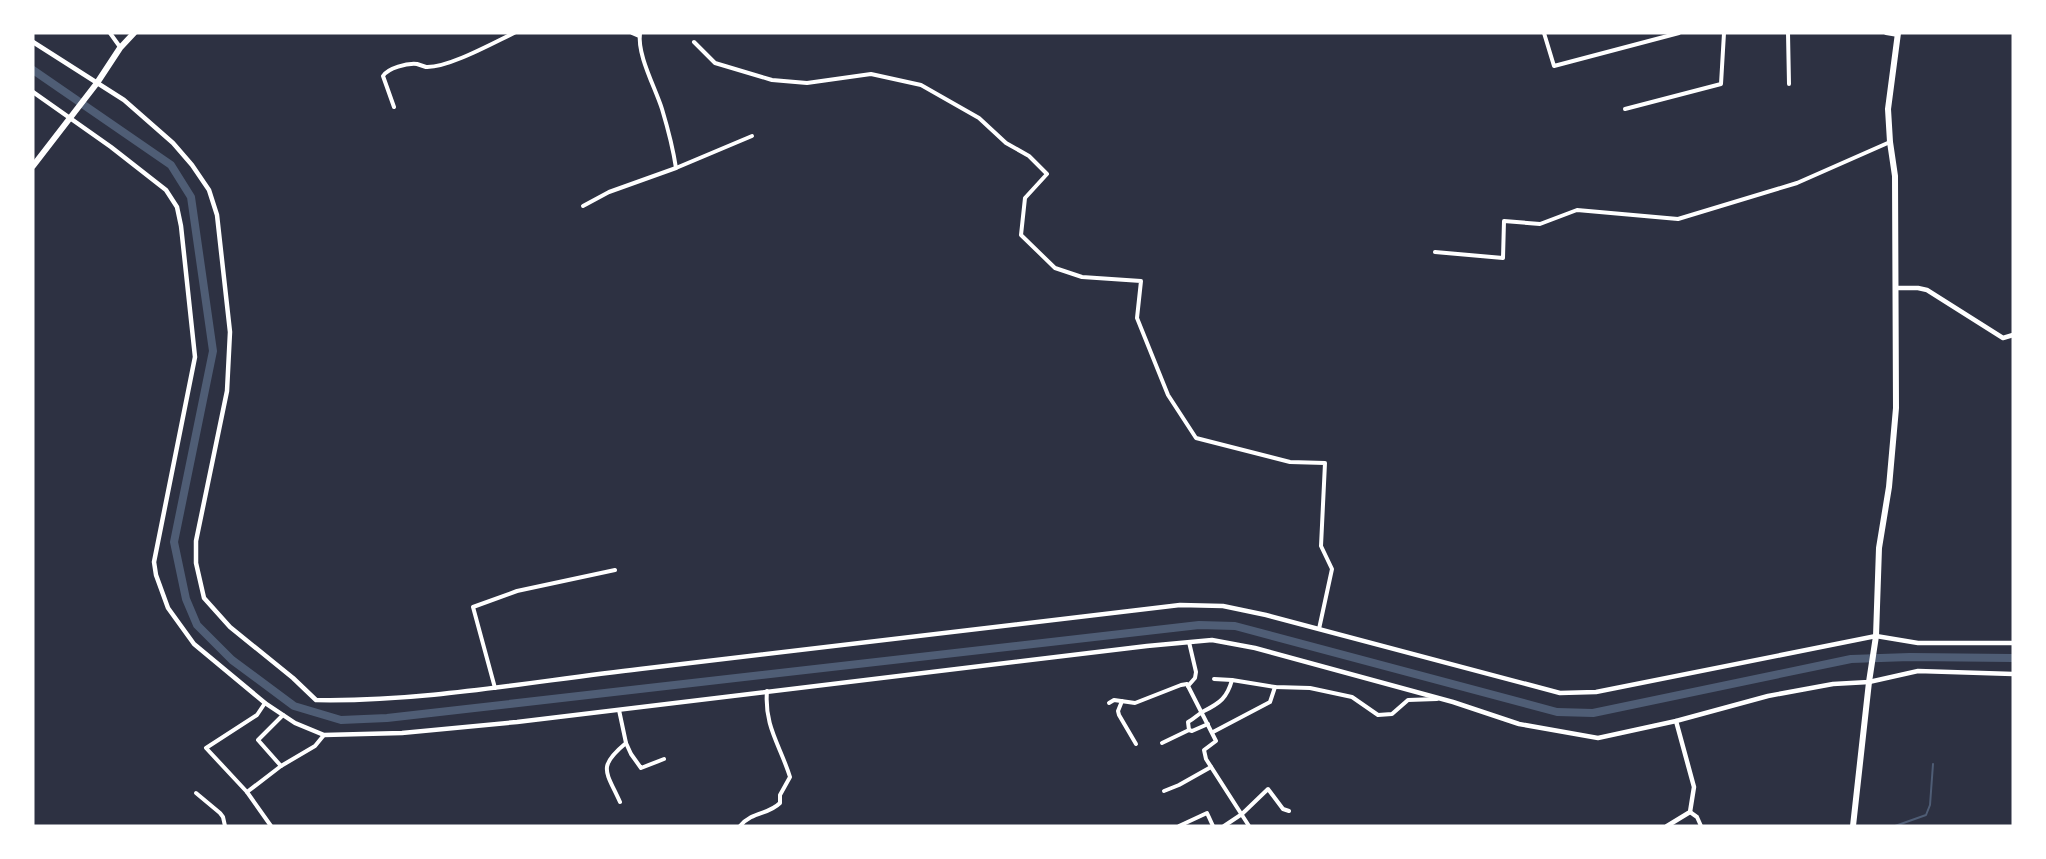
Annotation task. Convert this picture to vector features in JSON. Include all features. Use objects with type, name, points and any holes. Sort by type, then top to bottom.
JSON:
[{"type":"main road","points":[[33,166],[72,117],[120,48],[134,33]]},
{"type":"main road","points":[[1853,826],[1876,636],[1879,548],[1889,487],[1896,408],[1895,176],[1888,109],[1898,34]]},
{"type":"street","points":[[110,33],[120,48]]},
{"type":"street","points":[[394,107],[383,74],[403,65],[415,64],[426,67],[441,64],[514,33]]},
{"type":"street","points":[[632,33],[639,34],[644,59],[671,137],[676,168]]},
{"type":"street","points":[[1544,33],[1554,66],[1679,33]]},
{"type":"street","points":[[1625,108],[1721,84],[1725,33]]},
{"type":"street","points":[[1788,33],[1789,84]]},
{"type":"street","points":[[1886,33],[1898,34]]},
{"type":"street","points":[[33,42],[124,100],[173,143],[209,190],[217,215],[230,332],[227,391],[196,540],[196,563],[204,598],[230,627],[293,678],[316,700],[361,701],[495,688],[1180,606],[1223,606],[1266,615],[1560,693],[1596,692],[1876,636],[1918,643],[2013,643]]},
{"type":"street","points":[[694,42],[715,63],[772,80],[807,83],[871,74],[921,85],[979,118],[1006,143],[1029,156],[1047,174],[1025,198],[1021,235],[1055,268],[1082,277],[1141,281],[1137,318],[1168,395],[1196,438],[1290,462],[1325,463],[1321,546],[1332,569],[1318,629]]},
{"type":"street","points":[[33,92],[72,117],[166,190],[177,207],[195,357],[154,562],[156,575],[168,608],[194,644],[265,703],[295,723],[324,735],[402,733],[619,710],[1212,640],[1255,648],[1441,699],[1519,724],[1598,738],[1676,721],[1768,696],[1833,684],[1869,682],[1918,671],[2013,674]]},
{"type":"street","points":[[583,206],[609,192],[676,168],[752,136]]},
{"type":"street","points":[[1435,252],[1503,258],[1504,221],[1540,224],[1577,210],[1678,219],[1797,183],[1890,142]]},
{"type":"street","points":[[1897,288],[1927,290],[2003,338],[2013,335]]},
{"type":"street","points":[[495,688],[473,607],[518,591],[615,570]]},
{"type":"street","points":[[1188,686],[1195,678],[1196,672],[1189,641]]},
{"type":"street","points":[[1214,679],[1275,687],[1310,688],[1352,697],[1378,715],[1392,714],[1408,700],[1441,699]]},
{"type":"street","points":[[1189,730],[1188,722],[1221,701],[1228,692],[1232,680]]},
{"type":"street","points":[[1109,703],[1114,700],[1135,703],[1187,684],[1216,741],[1204,750],[1206,759],[1249,826]]},
{"type":"street","points":[[1213,732],[1270,702],[1275,687]]},
{"type":"street","points":[[740,826],[748,817],[775,807],[780,802],[780,795],[790,777],[783,754],[769,726],[766,708],[767,691]]},
{"type":"street","points":[[1122,701],[1118,711],[1119,715],[1136,744]]},
{"type":"street","points":[[265,703],[257,715],[206,748],[247,792],[271,826]]},
{"type":"street","points":[[619,710],[626,743],[641,768],[664,759]]},
{"type":"street","points":[[281,766],[258,740],[283,715]]},
{"type":"street","points":[[1667,826],[1690,812],[1694,787],[1676,721]]},
{"type":"street","points":[[1162,743],[1208,724]]},
{"type":"street","points":[[247,792],[281,766],[315,746],[324,735]]},
{"type":"street","points":[[620,802],[607,772],[607,763],[611,755],[626,743]]},
{"type":"street","points":[[1164,791],[1211,767]]},
{"type":"street","points":[[1224,826],[1242,814],[1268,789],[1283,809],[1289,811]]},
{"type":"street","points":[[196,793],[220,813],[223,817],[223,825]]},
{"type":"street","points":[[1690,812],[1697,817],[1701,826]]},
{"type":"street","points":[[1179,826],[1207,813],[1213,826]]},
{"type":"waterway","points":[[33,70],[171,165],[191,197],[213,351],[174,542],[186,599],[197,625],[232,660],[294,706],[341,720],[387,718],[1199,625],[1235,626],[1557,712],[1593,713],[1851,659],[2013,658]]},
{"type":"waterway","points":[[1895,826],[1926,815],[1930,805],[1933,764]]}]
